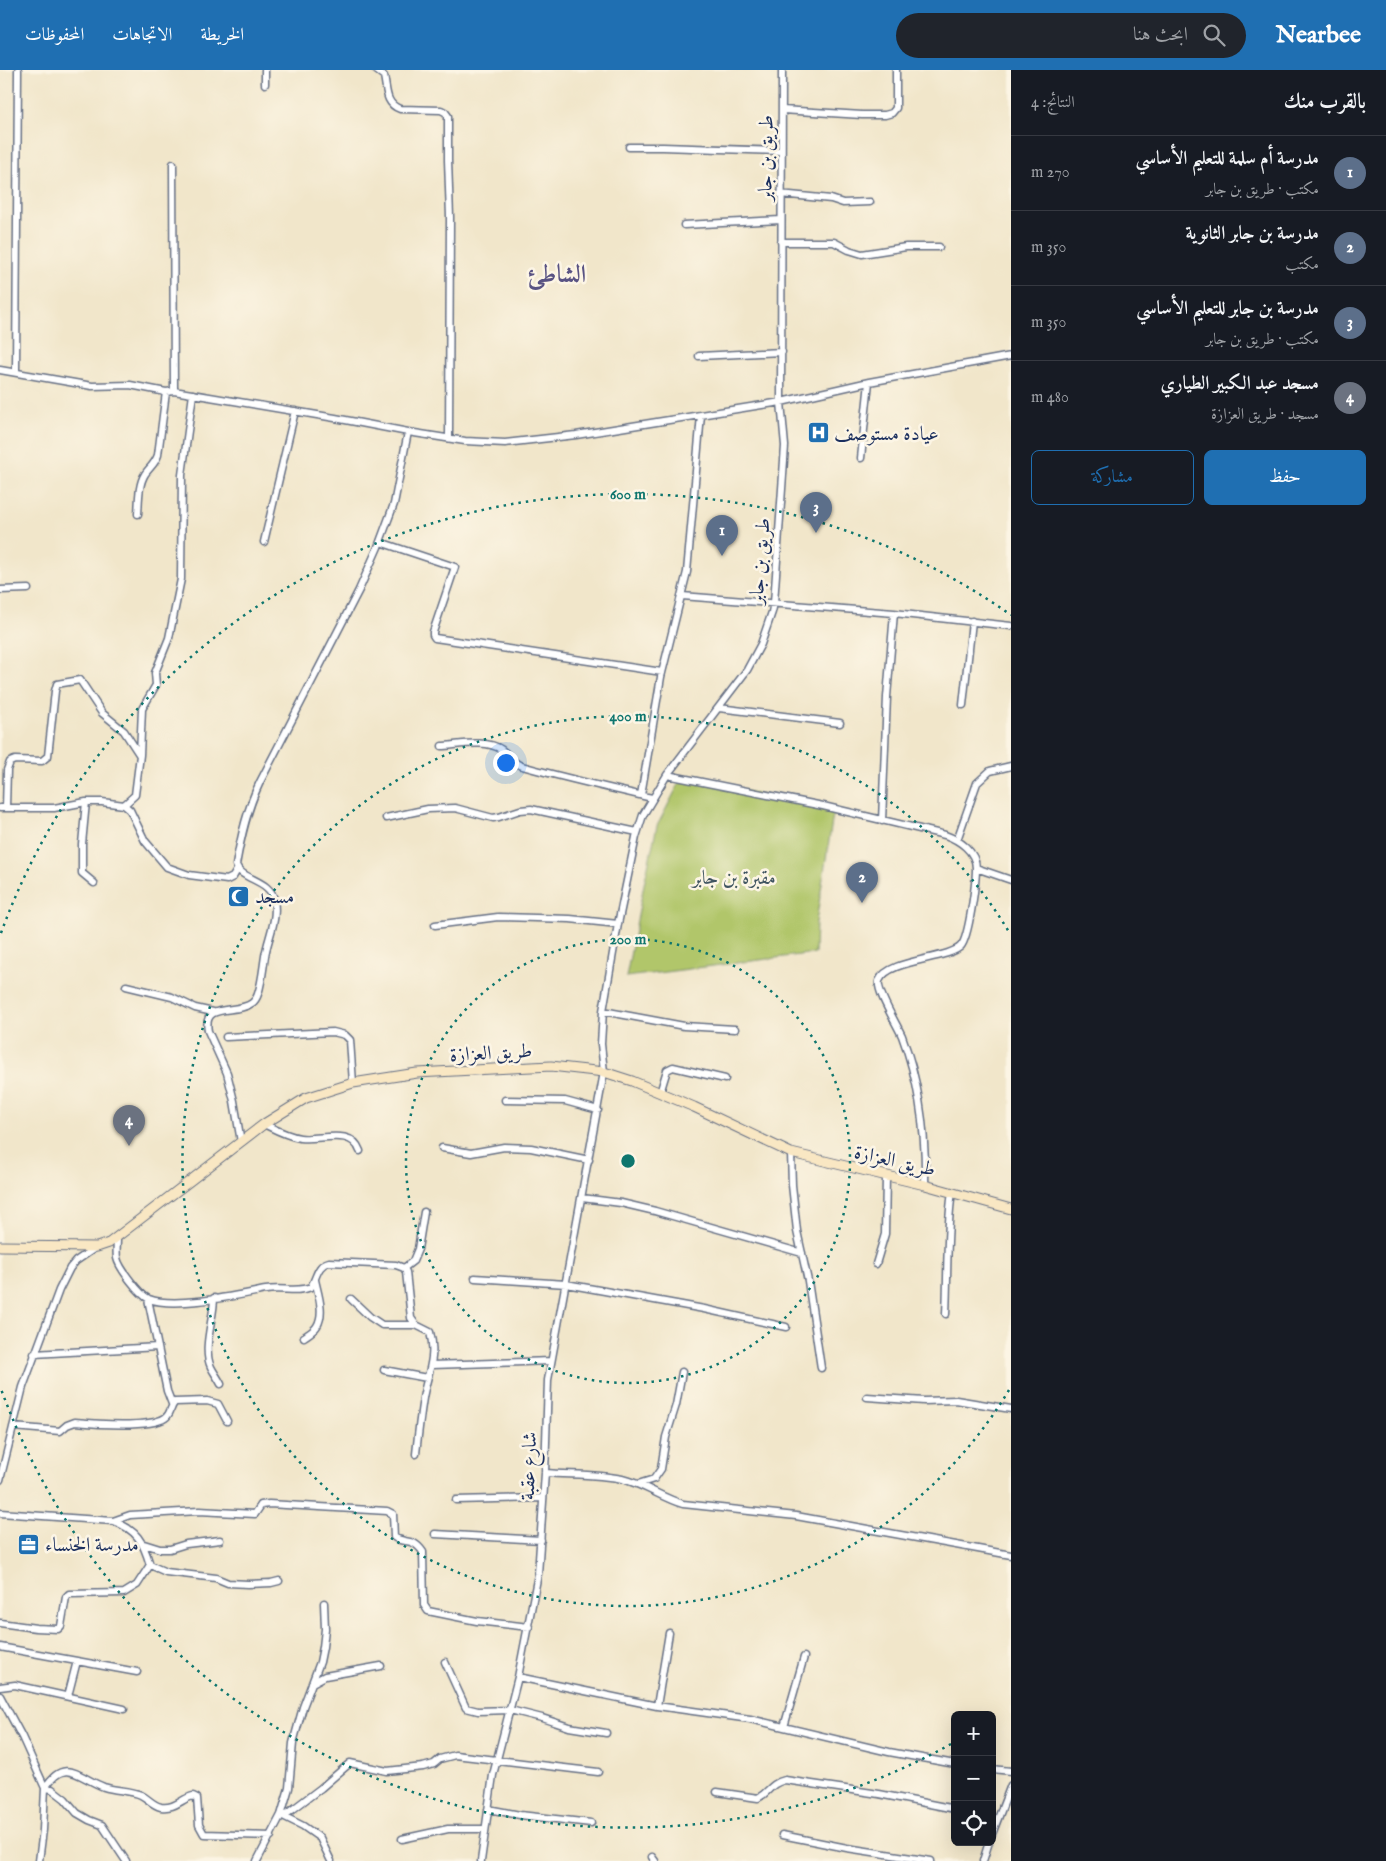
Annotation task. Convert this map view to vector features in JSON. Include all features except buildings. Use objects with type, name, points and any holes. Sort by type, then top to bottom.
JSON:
[{"type":"street","points":[[16,372],[18,136],[16,112],[18,70]]},
{"type":"street","points":[[264,70],[265,84]]},
{"type":"street","points":[[376,70],[384,76],[389,103],[400,108],[441,110],[448,116],[450,217],[449,438]]},
{"type":"street","name":"طريق بن جابر","points":[[604,1072],[601,1044],[603,1011],[618,924],[637,832],[643,815],[667,775],[719,708],[754,658],[765,634],[774,603],[785,446],[781,402],[780,194],[782,70]]},
{"type":"street","points":[[782,110],[862,116],[885,115],[896,108],[896,70]]},
{"type":"street","points":[[629,147],[781,151]]},
{"type":"street","points":[[173,164],[174,391]]},
{"type":"street","points":[[780,194],[831,199],[843,203],[870,202]]},
{"type":"street","points":[[684,225],[780,220]]},
{"type":"street","points":[[781,242],[834,242],[848,250],[862,254],[906,247],[939,247]]},
{"type":"street","points":[[699,356],[782,352]]},
{"type":"street","points":[[0,370],[92,386],[130,385],[166,392],[174,391],[465,441],[505,443],[576,435],[645,422],[781,402],[869,382],[1011,356]]},
{"type":"street","points":[[861,458],[869,382]]},
{"type":"street","points":[[138,514],[141,484],[144,475],[156,462],[158,455],[166,392]]},
{"type":"street","points":[[124,805],[135,796],[140,755],[142,709],[156,685],[155,674],[169,638],[180,579],[182,475],[193,394]]},
{"type":"street","points":[[264,542],[294,411]]},
{"type":"street","points":[[641,796],[662,672],[682,596],[690,548],[701,415]]},
{"type":"street","points":[[140,755],[124,731],[102,713],[80,680],[57,684],[48,756],[40,761],[15,760],[10,762],[7,770],[3,808],[54,808],[86,802],[124,805],[130,810],[145,841],[167,867],[189,875],[227,880],[233,877],[237,870],[237,857],[250,802],[295,711],[359,590],[380,542],[394,504],[408,432]]},
{"type":"street","points":[[380,542],[455,567],[433,632],[437,639],[662,672]]},
{"type":"street","points":[[0,590],[28,588]]},
{"type":"street","points":[[682,596],[894,613],[1011,626]]},
{"type":"street","points":[[882,821],[887,697],[894,613]]},
{"type":"street","points":[[963,705],[972,621]]},
{"type":"street","points":[[719,708],[840,723]]},
{"type":"street","points":[[442,746],[484,744],[494,746],[503,750],[518,765],[652,798]]},
{"type":"street","points":[[957,840],[976,783],[990,771],[1011,766]]},
{"type":"street","points":[[667,775],[823,806],[944,835],[957,840],[974,858],[976,868],[966,937],[961,946],[954,951],[921,959],[889,970],[882,976],[879,982],[879,990],[897,1024],[909,1056],[920,1099],[925,1132],[925,1185]]},
{"type":"street","points":[[86,802],[82,844],[82,873],[94,883]]},
{"type":"street","points":[[386,818],[428,809],[455,808],[493,818],[520,810],[531,809],[637,832]]},
{"type":"street","points":[[976,868],[1011,880]]},
{"type":"street","points":[[126,986],[172,998],[196,1008],[213,1012],[250,1004],[258,996],[267,944],[274,923],[274,898],[272,893],[257,880],[237,870]]},
{"type":"street","points":[[435,925],[498,917],[570,919],[618,924]]},
{"type":"street","points":[[603,1011],[684,1026],[735,1029]]},
{"type":"street","points":[[213,1012],[208,1018],[206,1025],[227,1073],[241,1142]]},
{"type":"street","points":[[226,1038],[333,1032],[344,1035],[350,1040],[353,1083]]},
{"type":"street","name":"طريق العزازة","points":[[0,1246],[97,1247],[117,1239],[264,1124],[306,1098],[353,1083],[417,1073],[551,1066],[604,1072],[632,1081],[791,1153],[925,1185],[1011,1209]]},
{"type":"street","points":[[660,1093],[667,1070],[673,1067],[725,1079]]},
{"type":"street","name":"شارع عقبة","points":[[481,1861],[493,1775],[518,1677],[538,1574],[544,1498],[550,1361],[566,1284],[604,1072]]},
{"type":"street","points":[[505,1100],[565,1101],[598,1110]]},
{"type":"street","points":[[264,1124],[287,1135],[303,1138],[334,1137],[349,1139],[358,1145],[360,1151]]},
{"type":"street","points":[[442,1148],[471,1153],[504,1148],[531,1148],[589,1160]]},
{"type":"street","points":[[791,1153],[797,1231],[808,1281],[820,1368]]},
{"type":"street","points":[[876,1264],[886,1234],[886,1176]]},
{"type":"street","points":[[946,1314],[948,1222],[952,1192]]},
{"type":"street","points":[[582,1198],[621,1203],[647,1209],[802,1253]]},
{"type":"street","points":[[404,1268],[413,1261],[418,1249],[424,1212]]},
{"type":"street","points":[[117,1239],[117,1260],[128,1279],[148,1299],[165,1303],[214,1298],[277,1288],[304,1290],[311,1287],[323,1263],[329,1262],[396,1265],[404,1268],[406,1272],[412,1318],[416,1325]]},
{"type":"street","points":[[0,1480],[23,1387],[59,1290],[70,1268],[76,1261],[97,1247]]},
{"type":"street","points":[[475,1278],[566,1284],[704,1309],[786,1327]]},
{"type":"street","points":[[304,1337],[317,1327],[320,1318],[315,1280]]},
{"type":"street","points":[[214,1298],[214,1312],[208,1336],[208,1350],[210,1366],[221,1384]]},
{"type":"street","points":[[13,1427],[60,1430],[75,1422],[139,1424],[163,1419],[169,1415],[172,1404],[167,1390],[148,1299]]},
{"type":"street","points":[[351,1299],[370,1317],[382,1325],[416,1325],[430,1332],[432,1340],[432,1365],[427,1378],[423,1399],[416,1454]]},
{"type":"street","points":[[34,1354],[158,1347]]},
{"type":"street","points":[[432,1365],[550,1361]]},
{"type":"street","points":[[384,1370],[427,1378]]},
{"type":"street","points":[[638,1484],[654,1479],[661,1469],[666,1437],[676,1405],[682,1372]]},
{"type":"street","points":[[867,1397],[924,1401],[956,1400],[1011,1409]]},
{"type":"street","points":[[172,1404],[175,1402],[207,1401],[218,1404],[227,1421]]},
{"type":"street","points":[[545,1473],[621,1479],[638,1484],[666,1499],[683,1504],[796,1516],[1011,1555]]},
{"type":"street","points":[[456,1500],[544,1498]]},
{"type":"street","points":[[113,1521],[130,1515],[199,1511],[255,1514],[261,1505],[269,1504],[387,1511],[393,1514],[394,1537],[412,1541],[419,1545],[424,1552],[424,1604],[428,1611],[477,1621],[529,1627]]},
{"type":"street","points":[[0,1513],[113,1521],[134,1533],[144,1544],[150,1565],[138,1585],[124,1593],[69,1594],[66,1597],[61,1626],[58,1629],[0,1623]]},
{"type":"street","points":[[435,1534],[541,1540]]},
{"type":"street","points":[[144,1544],[160,1549],[170,1549],[186,1544],[220,1540]]},
{"type":"street","points":[[150,1565],[166,1572],[216,1578],[228,1582],[248,1584],[270,1583],[279,1580]]},
{"type":"street","points":[[257,1861],[282,1816],[289,1788],[294,1743],[304,1702],[320,1662],[323,1647],[325,1629],[324,1603]]},
{"type":"street","points":[[657,1706],[669,1633]]},
{"type":"street","points":[[0,1647],[137,1672]]},
{"type":"street","points":[[784,1727],[804,1657]]},
{"type":"street","points":[[68,1696],[77,1661]]},
{"type":"street","points":[[444,1662],[466,1708],[478,1711],[510,1710],[569,1727],[606,1733]]},
{"type":"street","points":[[312,1682],[325,1676],[381,1666]]},
{"type":"street","points":[[518,1677],[657,1706],[750,1719],[888,1752],[951,1763]]},
{"type":"street","points":[[0,1687],[15,1685],[124,1710]]},
{"type":"street","points":[[0,1696],[22,1737],[45,1788]]},
{"type":"street","points":[[282,1816],[321,1788],[350,1763],[387,1771],[423,1767],[455,1755],[598,1772]]},
{"type":"street","points":[[996,1770],[1011,1772]]},
{"type":"street","points":[[39,1861],[45,1788],[50,1779],[64,1771],[84,1776],[105,1787],[144,1796],[152,1804],[160,1807],[172,1807],[193,1796],[197,1798],[199,1825],[204,1834],[271,1836]]},
{"type":"street","points":[[717,1792],[758,1798],[775,1782],[785,1780],[879,1794],[951,1808]]},
{"type":"street","points":[[996,1816],[1011,1785]]},
{"type":"street","points":[[45,1788],[52,1789],[78,1813],[102,1825],[108,1837],[126,1861]]},
{"type":"street","points":[[488,1809],[591,1823]]},
{"type":"street","points":[[282,1816],[303,1826],[320,1838],[330,1861]]},
{"type":"street","points":[[402,1839],[448,1829],[485,1828]]},
{"type":"street","points":[[782,1835],[847,1848],[931,1861]]},
{"type":"street","points":[[983,1861],[988,1846]]},
{"type":"green space","name":"مقبرة بن جابر","points":[[682,778],[834,809],[816,922],[815,953],[626,977],[657,826]]},
{"type":"place","name":"عيادة مستوصف","points":[[818,433]]},
{"type":"place","name":"مدرسة بن جابر للتعليم الأساسي","points":[[816,533]]},
{"type":"place","name":"مدرسة أم سلمة للتعليم الأساسي","points":[[722,556]]},
{"type":"place","name":"مسجد","points":[[239,896]]},
{"type":"place","name":"مدرسة بن جابر الثانوية","points":[[862,903]]},
{"type":"place","name":"مسجد عبد الكبير الطياري","points":[[129,1146]]},
{"type":"place","name":"مدرسة الخنساء","points":[[29,1544]]},
{"type":"district","name":"الشاطئ","points":[[557,273]]}]
